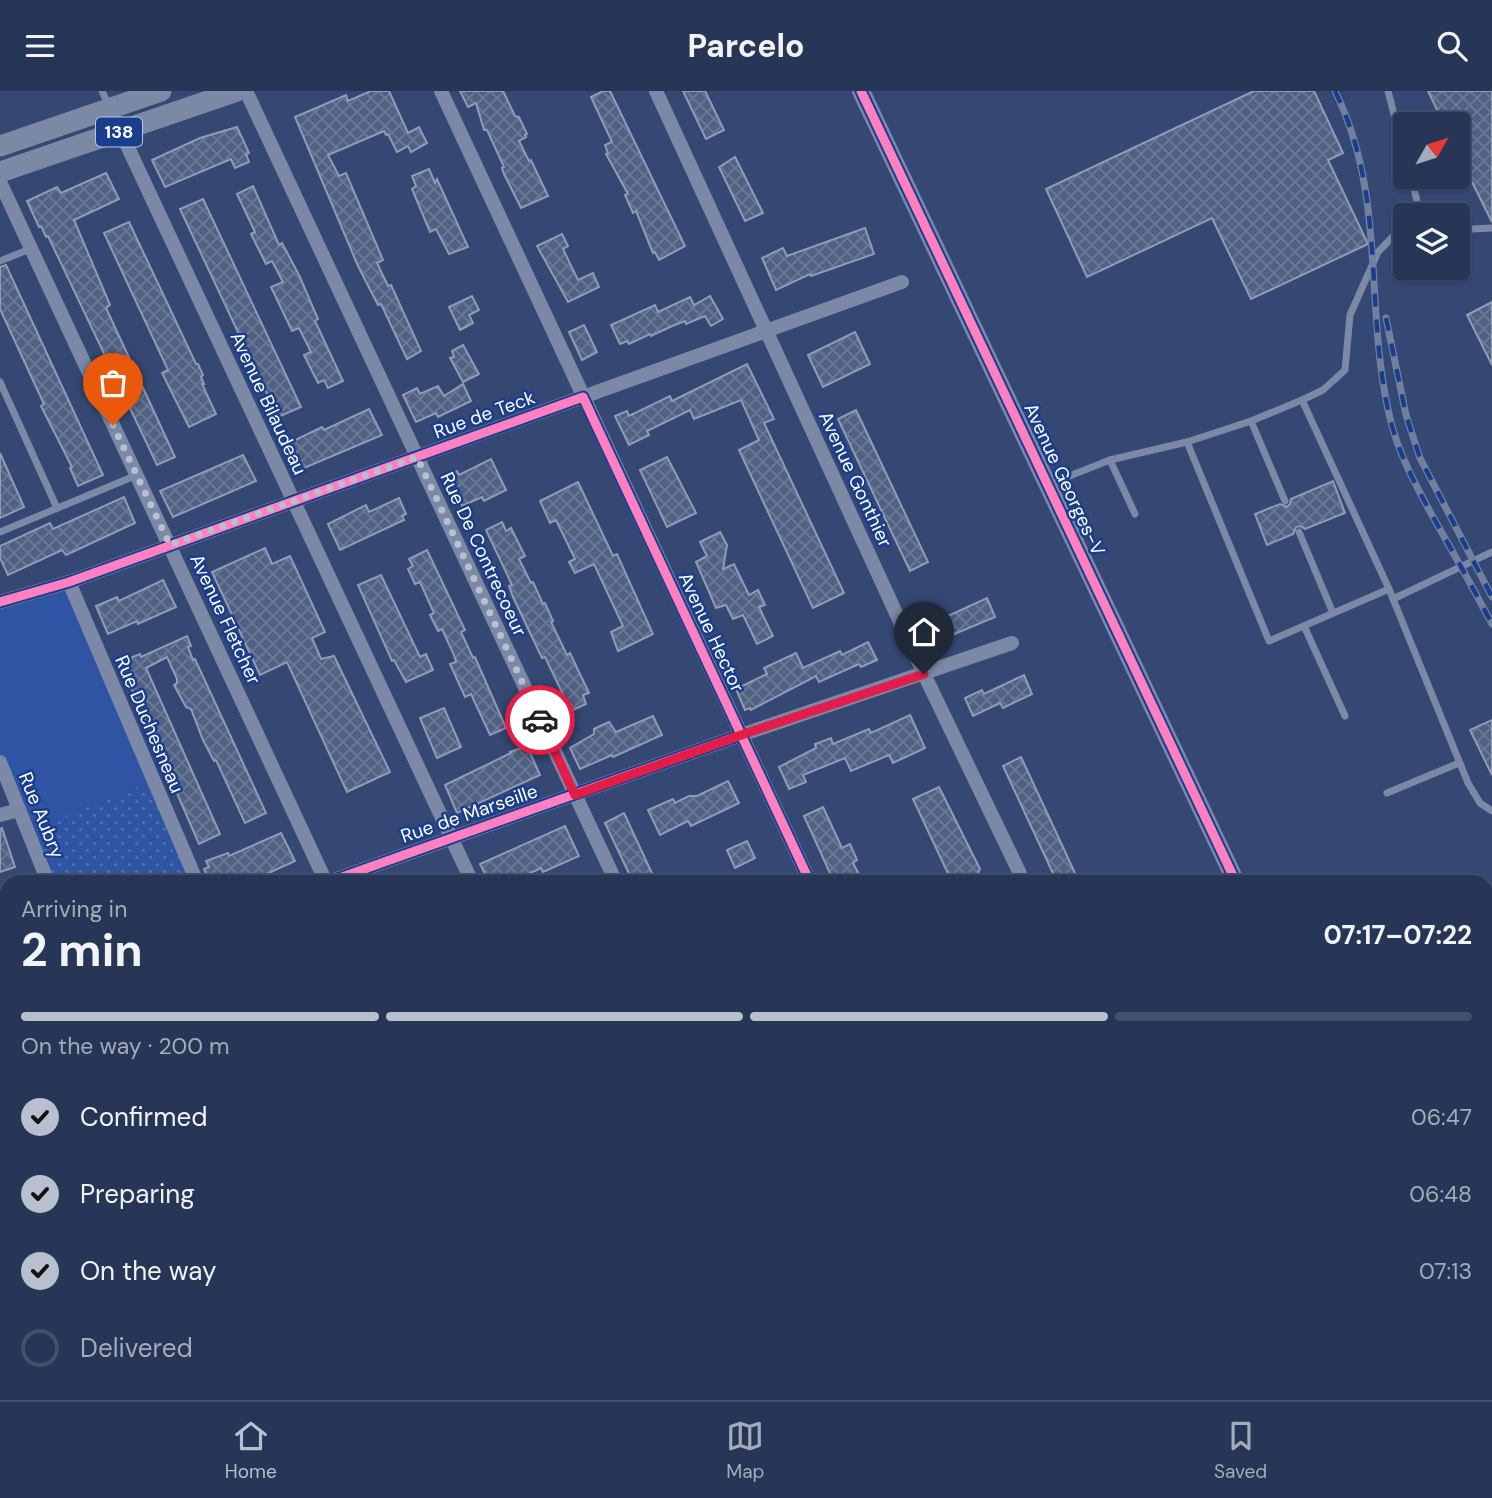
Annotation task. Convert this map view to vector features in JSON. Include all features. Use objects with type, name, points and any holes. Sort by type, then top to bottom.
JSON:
[{"type":"main road","name":"138","points":[[0,146],[106,100],[161,91]]},
{"type":"main road","name":"138","points":[[0,172],[237,91]]},
{"type":"street","name":"Rue De Contrecoeur","points":[[246,91],[613,875]]},
{"type":"street","name":"Avenue Hector","points":[[441,91],[807,875]]},
{"type":"street","name":"Avenue Gonthier","points":[[656,91],[924,674],[1021,875]]},
{"type":"street","name":"Avenue Georges-V","points":[[861,91],[1233,875]]},
{"type":"street","name":"Avenue Bilaudeau","points":[[106,100],[469,875]]},
{"type":"street","name":"Avenue Fletcher","points":[[0,182],[324,875]]},
{"type":"street","name":"Rue de Teck","points":[[0,603],[69,582],[902,282]]},
{"type":"street","name":"Rue Duchesneau","points":[[69,582],[194,875]]},
{"type":"street","name":"Rue de Marseille","points":[[346,875],[741,735],[1012,643]]},
{"type":"street","name":"Rue Aubry","points":[[0,762],[45,875]]},
{"type":"street","points":[[0,815],[19,810]]},
{"type":"lane","points":[[1388,91],[1393,112]]},
{"type":"lane","points":[[1470,229],[1492,228]]},
{"type":"lane","points":[[1048,485],[1110,460],[1187,442],[1251,421],[1323,390],[1345,370],[1350,314],[1378,252],[1393,236]]},
{"type":"lane","points":[[0,261],[30,249]]},
{"type":"lane","points":[[0,382],[57,508]]},
{"type":"lane","points":[[1302,400],[1389,589],[1459,763],[1480,803],[1492,811]]},
{"type":"lane","points":[[1251,421],[1285,501]]},
{"type":"lane","points":[[1187,442],[1269,641],[1389,589]]},
{"type":"lane","points":[[1110,460],[1135,514]]},
{"type":"lane","points":[[0,532],[137,475]]},
{"type":"lane","points":[[1299,532],[1333,613]]},
{"type":"lane","points":[[1393,599],[1492,552]]},
{"type":"lane","points":[[1304,626],[1345,716]]},
{"type":"lane","points":[[1387,793],[1459,763]]},
{"type":"shaded area","points":[[69,582],[153,781],[28,831],[0,762],[0,602]]},
{"type":"shaded area","points":[[153,781],[194,875],[45,875],[28,831]]},
{"type":"building","points":[[371,91],[389,91],[408,133],[419,127],[427,143],[411,152],[408,146],[397,152],[384,131],[328,155],[339,176],[346,173],[383,260],[377,263],[388,286],[391,285],[421,351],[407,359],[381,304],[378,305],[358,266],[295,117],[346,95],[348,101]]},
{"type":"building","points":[[460,91],[503,91],[527,134],[519,141],[548,196],[521,208],[487,130],[484,130],[476,103],[468,107]]},
{"type":"building","points":[[603,91],[610,91],[685,246],[659,260],[655,252],[653,253],[636,211],[633,213],[625,195],[628,194],[606,154],[605,145],[612,142],[591,97]]},
{"type":"building","points":[[683,91],[705,91],[724,130],[706,139]]},
{"type":"building","points":[[1254,91],[1314,91],[1343,153],[1328,160],[1368,244],[1251,299],[1212,218],[1087,277],[1046,189]]},
{"type":"building","points":[[1428,91],[1492,91],[1492,222],[1470,178],[1470,112],[1438,112]]},
{"type":"building","points":[[237,127],[249,153],[246,154],[249,162],[235,168],[231,159],[165,187],[152,160],[200,138]]},
{"type":"building","points":[[735,157],[763,213],[745,221],[719,167]]},
{"type":"building","points":[[429,169],[435,183],[437,179],[468,247],[449,254],[436,229],[430,232],[412,189],[416,186],[412,176]]},
{"type":"building","points":[[106,173],[119,199],[74,220],[110,305],[106,308],[175,457],[157,465],[48,236],[46,237],[41,226],[39,227],[27,201],[57,187],[61,193]]},
{"type":"building","points":[[253,186],[279,245],[282,243],[299,275],[318,319],[315,321],[343,381],[328,388],[324,380],[318,383],[304,355],[311,352],[299,328],[292,331],[271,287],[283,282],[272,261],[266,264],[251,234],[255,232],[237,194]]},
{"type":"building","points":[[203,199],[301,407],[278,417],[180,209]]},
{"type":"building","points":[[129,222],[203,375],[202,384],[216,414],[189,427],[162,373],[168,370],[104,233]]},
{"type":"building","points":[[865,228],[874,254],[811,276],[810,274],[776,290],[762,258],[783,248],[787,256]]},
{"type":"building","points":[[562,234],[568,246],[563,249],[578,280],[593,273],[599,287],[568,302],[537,246]]},
{"type":"building","points":[[6,265],[103,475],[78,486],[70,468],[72,467],[41,406],[44,404],[0,309],[0,267]]},
{"type":"building","points":[[472,296],[479,310],[469,315],[473,323],[460,330],[449,307]]},
{"type":"building","points":[[710,296],[723,319],[711,326],[705,316],[686,324],[685,321],[629,344],[627,341],[620,344],[611,325],[655,305],[658,312],[690,297],[694,305]]},
{"type":"building","points":[[1492,302],[1492,365],[1467,315]]},
{"type":"building","points":[[584,325],[597,352],[582,360],[569,332]]},
{"type":"building","points":[[855,332],[870,364],[823,387],[808,355]]},
{"type":"building","points":[[463,345],[479,374],[463,382],[450,358],[454,357],[452,351]]},
{"type":"building","points":[[747,364],[774,419],[764,423],[844,593],[813,608],[739,450],[759,440],[741,400],[694,419],[690,410],[647,431],[649,435],[629,445],[615,416],[627,411],[629,416],[670,396],[672,401]]},
{"type":"building","points":[[463,384],[471,401],[438,417],[436,413],[416,422],[403,395],[417,388],[420,394],[438,386],[444,396]]},
{"type":"building","points":[[369,409],[382,435],[297,471],[285,445]]},
{"type":"building","points":[[856,410],[928,562],[910,571],[838,419]]},
{"type":"building","points":[[0,453],[24,507],[0,518]]},
{"type":"building","points":[[243,455],[256,481],[173,517],[160,491]]},
{"type":"building","points":[[667,457],[696,513],[667,527],[640,470]]},
{"type":"building","points":[[491,459],[506,490],[484,501],[482,497],[462,506],[461,503],[456,505],[443,478],[457,471],[459,475]]},
{"type":"building","points":[[1333,481],[1345,513],[1305,529],[1296,527],[1293,534],[1267,545],[1255,514],[1280,504],[1287,507],[1291,499]]},
{"type":"building","points":[[578,482],[613,556],[617,554],[653,634],[618,651],[611,632],[623,626],[594,564],[575,573],[569,562],[575,559],[556,520],[550,523],[540,501]]},
{"type":"building","points":[[124,497],[135,523],[66,555],[62,550],[8,575],[0,558],[0,546],[50,523],[53,529]]},
{"type":"building","points":[[399,498],[406,514],[402,516],[404,520],[340,550],[328,524],[366,505],[369,512]]},
{"type":"building","points":[[502,522],[506,531],[511,528],[525,556],[519,559],[543,604],[545,603],[567,655],[570,653],[589,693],[583,695],[586,704],[571,711],[513,597],[509,586],[512,585],[486,530]]},
{"type":"building","points":[[720,532],[727,545],[723,569],[734,564],[749,595],[758,590],[765,605],[759,607],[773,636],[757,644],[743,615],[733,619],[726,605],[716,608],[696,562],[707,556],[700,542]]},
{"type":"building","points":[[265,548],[272,564],[290,556],[325,632],[312,638],[321,659],[334,656],[390,772],[347,792],[287,662],[260,675],[212,572]]},
{"type":"building","points":[[427,550],[465,630],[461,632],[506,728],[490,735],[471,694],[465,697],[450,664],[456,662],[454,655],[442,629],[438,631],[430,615],[434,613],[420,582],[415,584],[408,569],[413,566],[409,559]]},
{"type":"building","points":[[381,575],[420,657],[426,654],[433,670],[406,682],[394,660],[392,661],[358,585]]},
{"type":"building","points":[[163,580],[176,607],[108,634],[96,606],[117,597],[119,601]]},
{"type":"building","points":[[987,598],[995,617],[938,641],[929,622]]},
{"type":"building","points":[[187,636],[193,660],[195,659],[266,813],[245,823],[216,760],[214,761],[203,740],[191,709],[186,707],[174,685],[177,679],[167,657],[146,668],[220,834],[199,844],[120,662],[140,654],[141,657]]},
{"type":"building","points":[[868,642],[877,660],[861,667],[859,664],[819,682],[816,676],[751,710],[745,710],[736,689],[767,674],[764,668],[796,653],[803,668],[840,651],[842,655]]},
{"type":"building","points":[[1024,675],[1032,694],[1003,708],[1000,703],[973,716],[965,698],[982,690],[984,694]]},
{"type":"building","points":[[444,708],[461,747],[437,758],[420,718]]},
{"type":"building","points":[[910,715],[925,748],[893,763],[889,755],[851,771],[845,758],[803,775],[806,782],[789,789],[779,767],[816,748],[815,744],[831,738],[833,744],[869,729],[871,733]]},
{"type":"building","points":[[653,716],[662,735],[580,769],[570,748],[594,734],[594,729],[609,722],[616,732]]},
{"type":"building","points":[[1492,720],[1492,775],[1470,730]]},
{"type":"building","points":[[527,746],[540,775],[457,813],[445,785]]},
{"type":"building","points":[[1021,757],[1076,875],[1054,875],[1003,766]]},
{"type":"building","points":[[728,781],[739,803],[691,826],[688,821],[660,835],[648,810],[673,799],[675,803],[689,796],[697,796]]},
{"type":"building","points":[[939,787],[980,869],[980,875],[949,875],[913,799]]},
{"type":"building","points":[[823,807],[842,848],[850,844],[857,860],[853,863],[859,875],[831,875],[804,816]]},
{"type":"building","points":[[624,813],[653,875],[630,875],[605,823]]},
{"type":"building","points":[[565,826],[579,856],[543,872],[541,868],[526,875],[486,875],[480,864]]},
{"type":"building","points":[[2,828],[15,867],[0,872],[0,829]]},
{"type":"building","points":[[281,833],[295,861],[264,875],[207,875],[204,869],[209,867],[206,861],[228,853],[229,856]]},
{"type":"building","points":[[747,841],[755,858],[735,868],[727,850]]},
{"type":"railway","points":[[1335,91],[1351,131],[1362,171],[1372,251],[1377,332],[1392,428],[1413,480],[1492,624]]},
{"type":"railway","points":[[1386,318],[1406,415],[1420,458],[1492,597]]},
{"type":"cycle path","points":[[861,91],[1233,875]]},
{"type":"cycle path","points":[[0,602],[69,582],[583,397],[807,875]]},
{"type":"cycle path","points":[[348,875],[741,735]]},
{"type":"way so far","points":[[113,425],[170,545],[417,457],[540,720]]},
{"type":"route","points":[[540,720],[575,795],[741,735],[924,674]]}]
